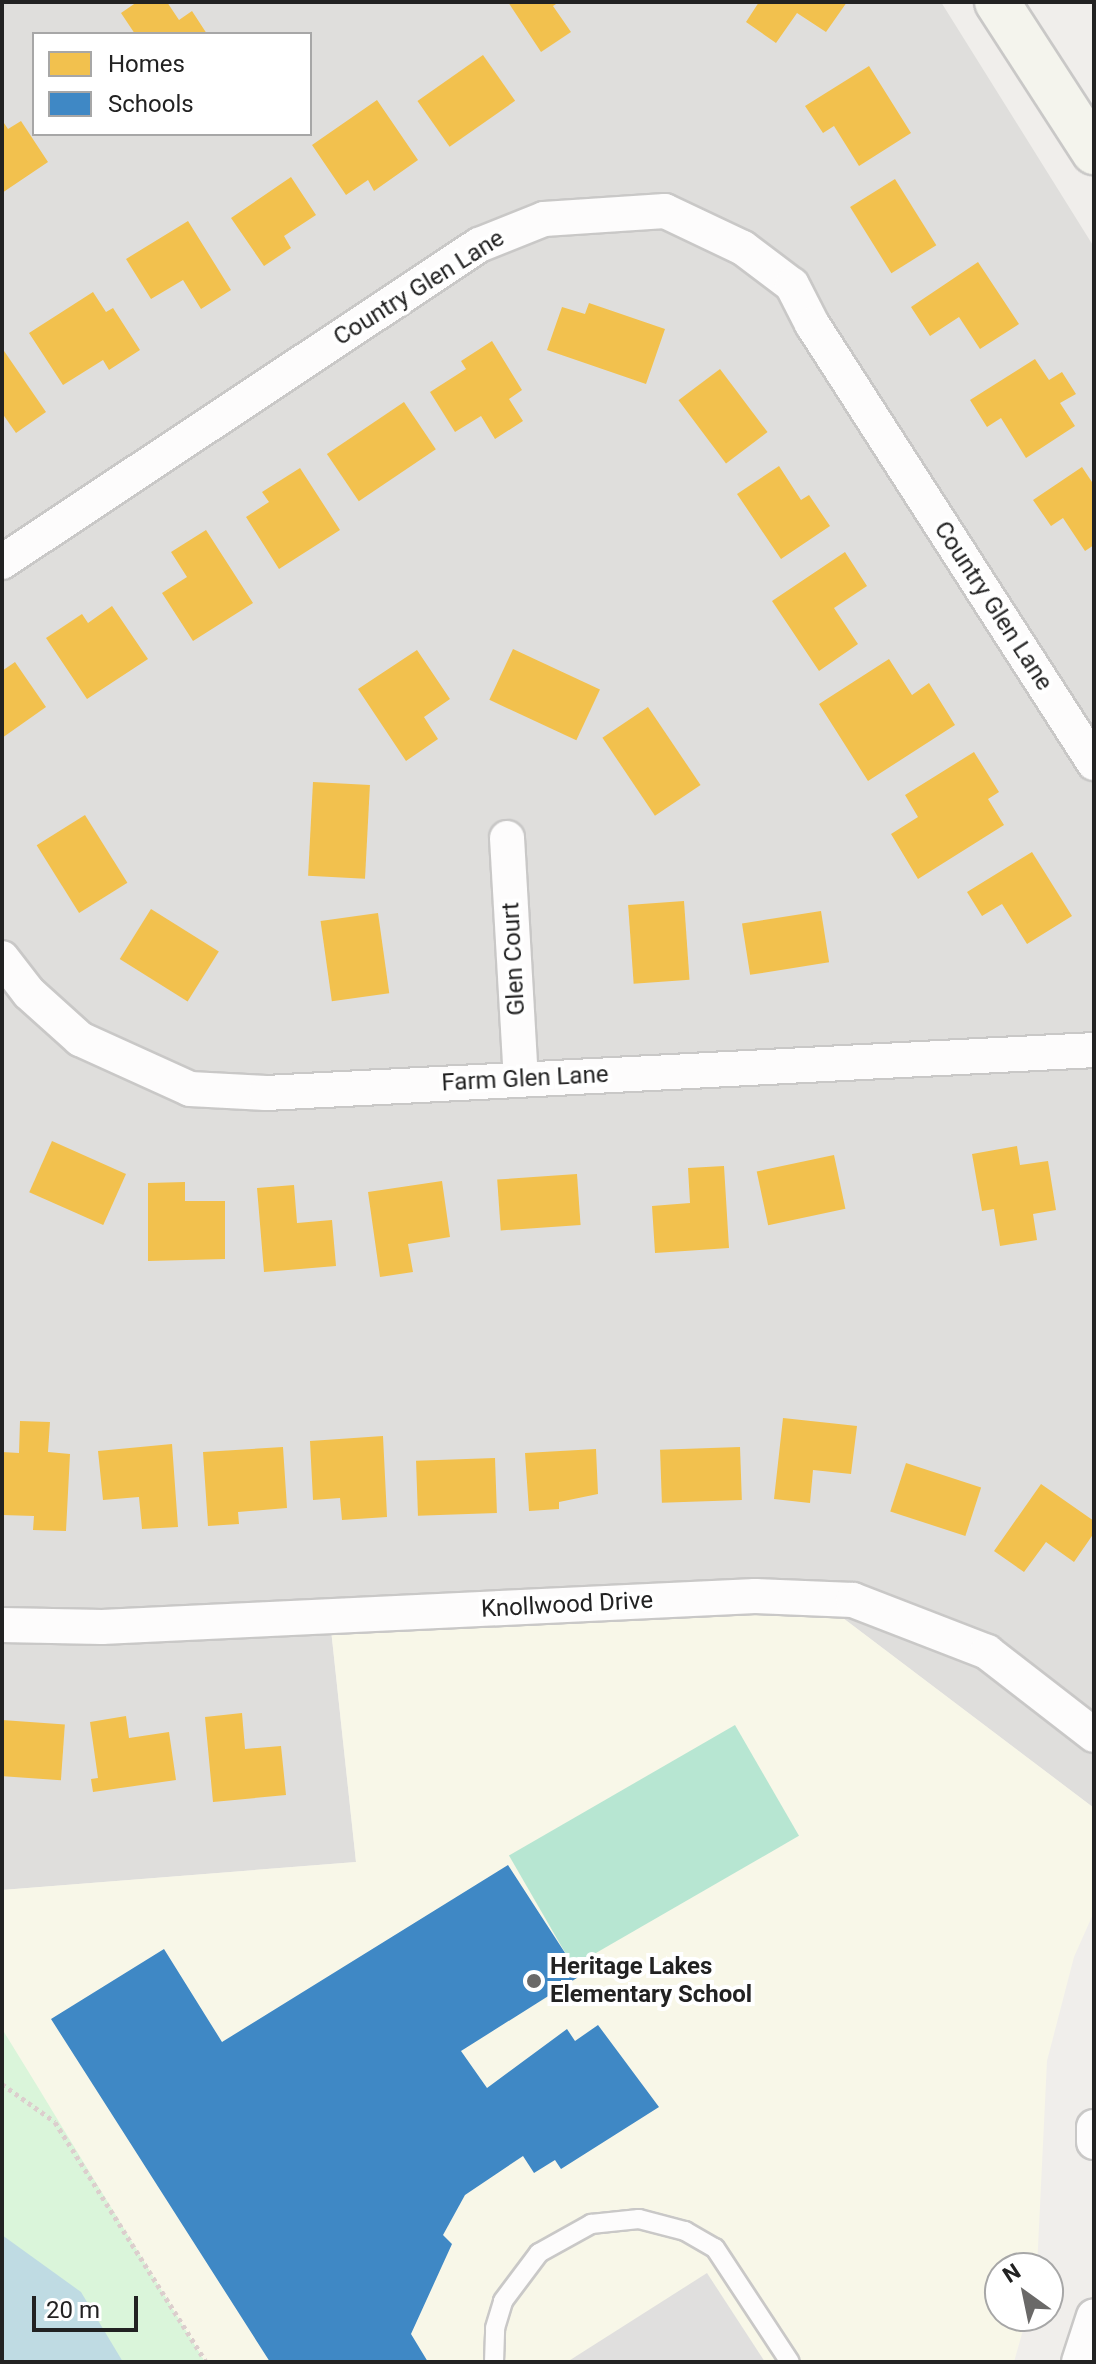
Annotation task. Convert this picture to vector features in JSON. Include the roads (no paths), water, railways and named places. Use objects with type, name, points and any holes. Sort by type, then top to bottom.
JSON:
[{"type":"main road","points":[[997,2],[1094,152]]},
{"type":"street","name":"Country Glen Lane","points":[[2,562],[479,245],[544,219],[665,211],[743,248],[792,285],[812,324],[1094,763]]},
{"type":"street","name":"Glen Court","points":[[507,838],[521,1079]]},
{"type":"street","name":"Farm Glen Lane","points":[[2,958],[37,1001],[80,1039],[190,1089],[266,1093],[1094,1050]]},
{"type":"street","name":"Knollwood Drive","points":[[2,1625],[102,1627],[755,1596],[853,1600],[987,1652],[1094,1735]]},
{"type":"street","points":[[1094,2127],[1094,2142]]},
{"type":"street","points":[[1079,2362],[1094,2316]]},
{"type":"lane","points":[[494,2362],[495,2328],[503,2301],[539,2253],[591,2224],[639,2219],[685,2231],[715,2248],[790,2362]]},
{"type":"water","points":[[2,2235],[81,2292],[123,2362],[2,2362]]},
{"type":"place","name":"Heritage Lakes Elementary School","points":[[534,1981]]}]
